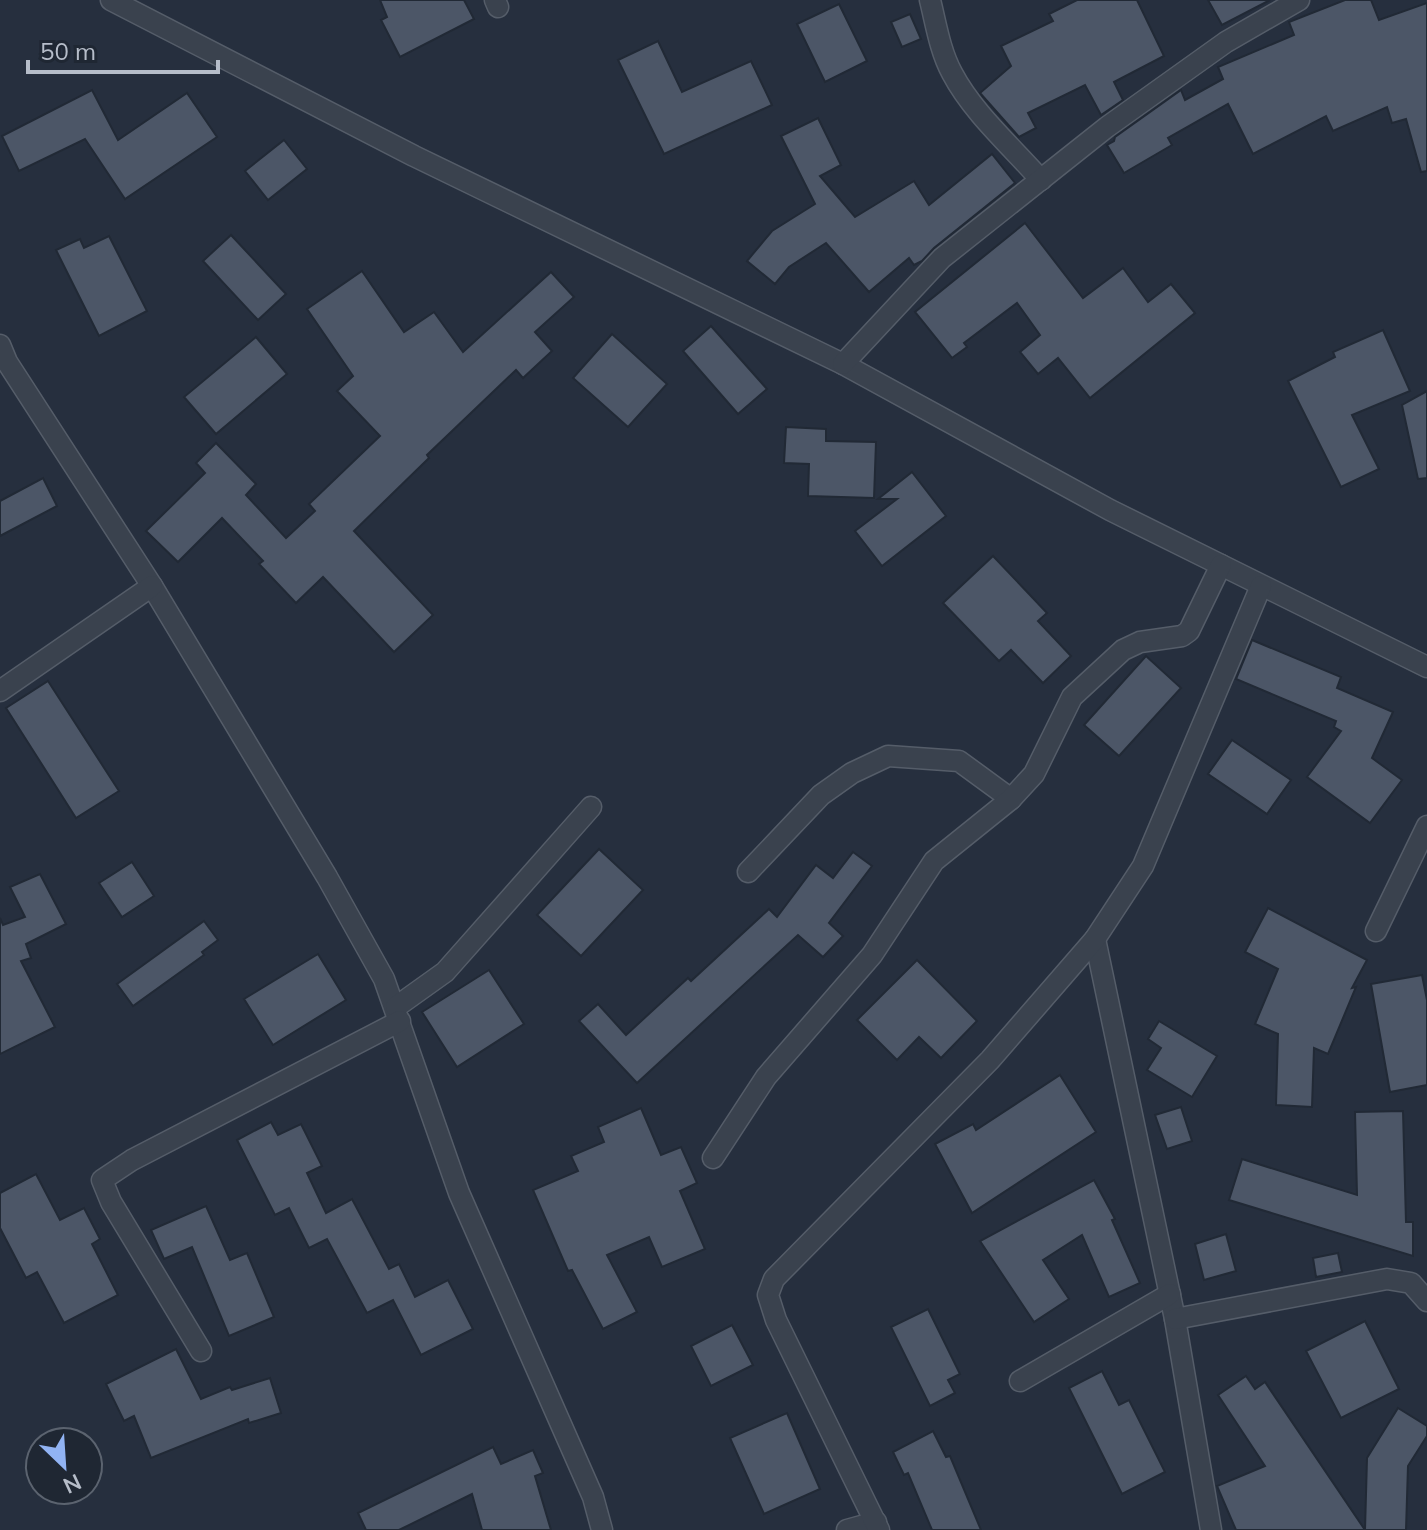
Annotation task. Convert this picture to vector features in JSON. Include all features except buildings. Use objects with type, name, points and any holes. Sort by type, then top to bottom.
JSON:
[{"type":"street","points":[[111,0],[414,156],[843,364],[1110,510],[1427,667]]},
{"type":"street","points":[[930,0],[952,72],[975,106],[1041,180]]},
{"type":"street","points":[[843,364],[942,258],[1107,127],[1226,42],[1299,0]]},
{"type":"street","points":[[0,345],[7,362],[152,586],[327,877],[384,979],[459,1193],[593,1497],[602,1530]]},
{"type":"street","points":[[713,1158],[766,1077],[872,955],[934,861],[1011,799],[1034,774],[1072,697],[1123,650],[1140,642],[1182,636],[1189,631],[1221,565]]},
{"type":"street","points":[[0,691],[152,586]]},
{"type":"street","points":[[847,1530],[878,1526],[776,1320],[768,1295],[774,1279],[990,1060],[1095,939],[1143,866],[1261,586]]},
{"type":"street","points":[[748,872],[821,795],[852,773],[888,756],[959,761],[1011,799]]},
{"type":"street","points":[[201,1351],[111,1202],[102,1180],[132,1160],[398,1014],[445,972],[591,807]]},
{"type":"street","points":[[1376,931],[1427,826]]},
{"type":"street","points":[[1095,939],[1175,1319],[1211,1530]]},
{"type":"street","points":[[1175,1319],[1387,1279],[1411,1283],[1427,1301]]},
{"type":"street","points":[[1020,1381],[1170,1294]]}]
